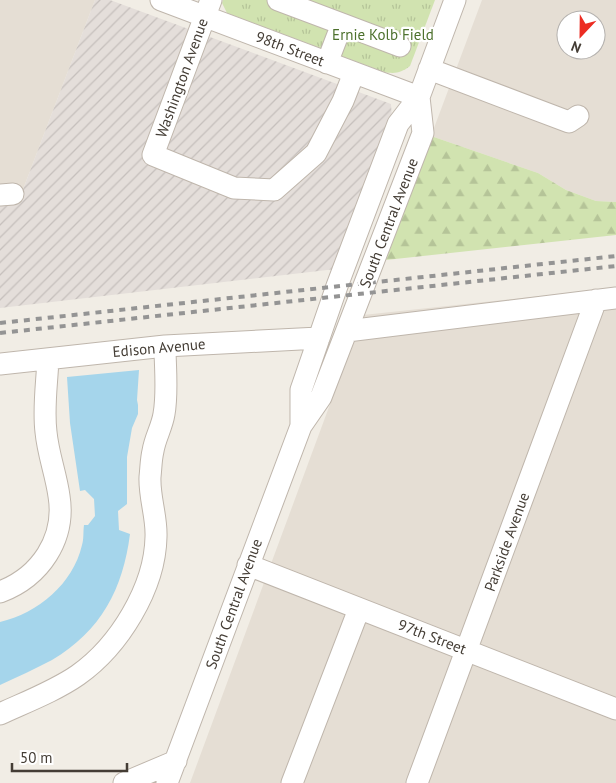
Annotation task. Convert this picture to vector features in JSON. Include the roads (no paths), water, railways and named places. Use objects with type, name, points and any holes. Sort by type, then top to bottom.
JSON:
[{"type":"street","name":"98th Street","points":[[161,0],[208,8],[327,63],[419,97]]},
{"type":"street","points":[[278,0],[400,46]]},
{"type":"street","name":"South Central Avenue","points":[[301,426],[301,390],[319,338],[398,124],[419,97],[455,0]]},
{"type":"street","name":"Washington Avenue","points":[[208,8],[153,155],[234,188],[274,190],[316,153],[343,101],[354,73]]},
{"type":"street","points":[[327,63],[342,24]]},
{"type":"street","points":[[430,69],[570,122],[578,116]]},
{"type":"street","name":"South Central Avenue","points":[[167,783],[301,426],[321,398],[423,133],[419,97]]},
{"type":"street","points":[[347,331],[606,299]]},
{"type":"street","name":"Parkside Avenue","points":[[417,783],[467,650],[606,299]]},
{"type":"street","name":"Edison Avenue","points":[[0,364],[165,346],[319,338]]},
{"type":"street","points":[[0,714],[52,690],[78,675],[102,655],[122,630],[135,608],[146,581],[153,557],[156,536],[149,490],[153,450],[164,416],[165,346]]},
{"type":"street","points":[[0,592],[9,589],[26,577],[43,561],[53,547],[58,533],[60,516],[59,497],[45,429],[48,359]]},
{"type":"street","name":"97th Street","points":[[248,565],[616,709]]},
{"type":"street","points":[[292,783],[360,608]]},
{"type":"street","points":[[124,783],[176,761]]},
{"type":"water","points":[[139,370],[138,414],[132,428],[127,457],[127,504],[118,511],[119,530],[130,534],[122,573],[115,590],[107,607],[96,622],[69,649],[52,660],[0,685],[0,622],[28,612],[52,595],[62,584],[71,572],[83,543],[84,525],[88,525],[95,516],[94,499],[85,490],[80,491],[70,423],[67,377]]},
{"type":"railway","points":[[0,323],[616,256]]},
{"type":"railway","points":[[0,333],[616,266]]},
{"type":"park label","name":"Ernie Kolb Field","points":[[383,35]]}]
